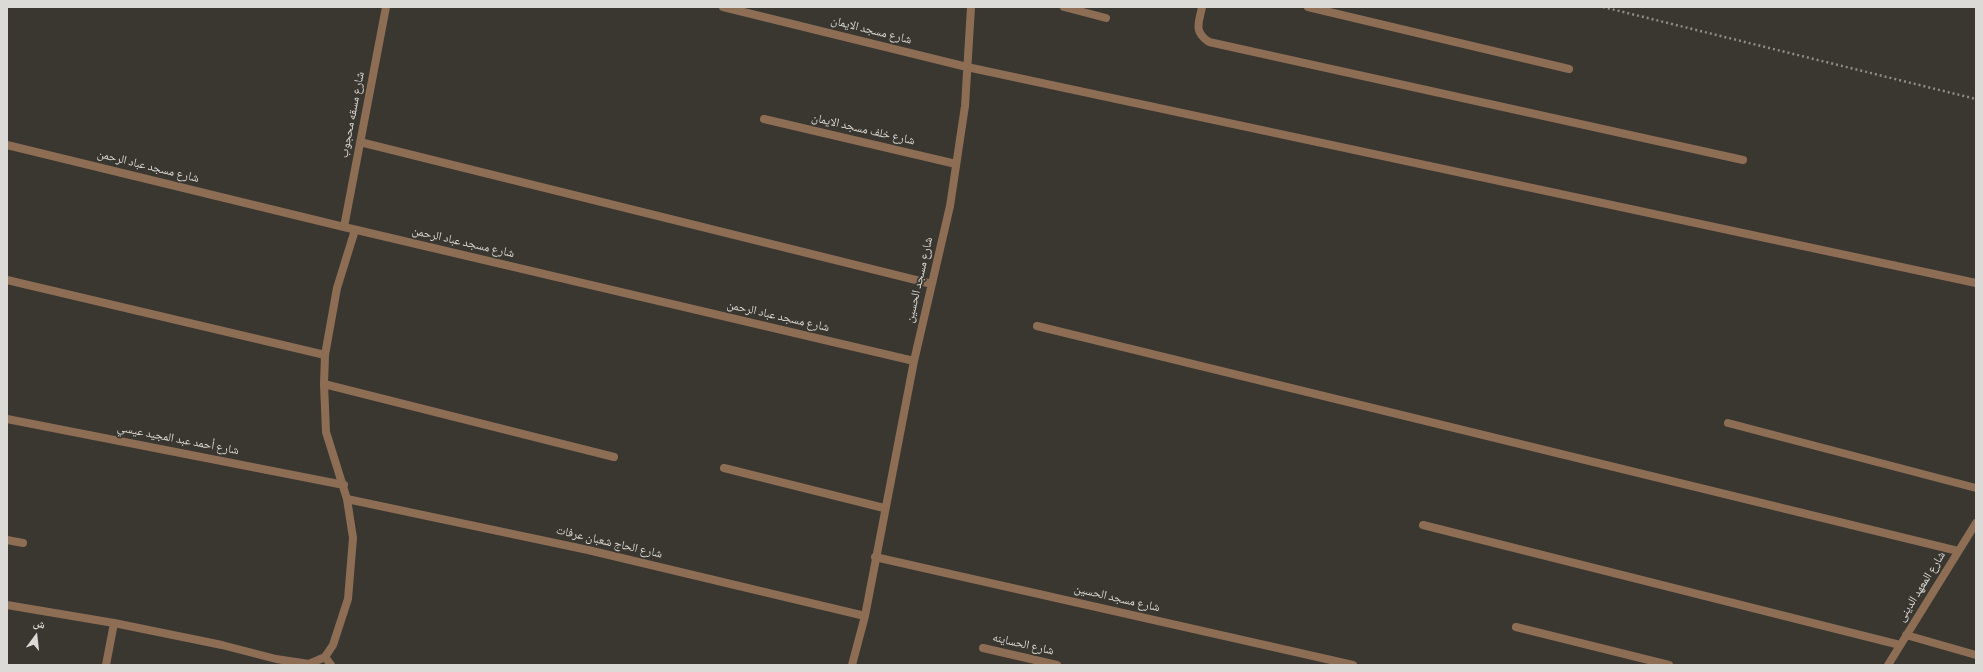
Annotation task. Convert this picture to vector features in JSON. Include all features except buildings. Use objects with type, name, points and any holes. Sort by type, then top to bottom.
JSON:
[{"type":"street","name":"شارع مسقه محجوب","points":[[344,227],[386,7]]},
{"type":"street","name":"شارع مسجد الايمان","points":[[723,7],[967,67],[1976,283]]},
{"type":"street","name":"شارع مسجد الحسين","points":[[852,665],[865,616],[884,508],[914,361],[950,206],[964,106],[972,7]]},
{"type":"street","points":[[1064,7],[1106,18]]},
{"type":"street","points":[[1202,7],[1197,30],[1201,37],[1209,42],[1743,160]]},
{"type":"street","points":[[1308,7],[1569,69]]},
{"type":"street","name":"شارع خلف مسجد الايمان","points":[[764,119],[956,164]]},
{"type":"street","points":[[360,142],[932,284]]},
{"type":"street","name":"شارع مسجد عباد الرحمن","points":[[7,145],[355,230],[914,361]]},
{"type":"street","points":[[7,605],[114,623],[222,645],[290,663],[309,664],[325,657],[333,645],[348,599],[353,538],[348,499],[326,432],[324,384],[325,355],[337,288],[355,230]]},
{"type":"street","points":[[7,280],[325,355]]},
{"type":"street","points":[[1037,326],[1958,551]]},
{"type":"street","points":[[324,384],[614,457]]},
{"type":"street","name":"شارع أحمد عبد المجيد عيسي","points":[[7,419],[344,485]]},
{"type":"street","points":[[1728,423],[1976,488]]},
{"type":"street","points":[[724,468],[884,508]]},
{"type":"street","name":"شارع الحاج شعبان عرفات","points":[[348,499],[588,550],[865,616]]},
{"type":"street","name":"شارع المعهد الدينى","points":[[1888,665],[1976,523]]},
{"type":"street","points":[[1423,525],[1900,645]]},
{"type":"street","points":[[7,540],[23,543]]},
{"type":"street","name":"شارع مسجد الحسين","points":[[875,557],[1353,665]]},
{"type":"street","points":[[106,665],[114,623]]},
{"type":"street","points":[[1516,627],[1669,665]]},
{"type":"street","points":[[1906,635],[1976,655]]},
{"type":"street","name":"شارع الحساينه","points":[[982,648],[1057,665]]},
{"type":"street","points":[[325,657],[331,665]]},
{"type":"path","points":[[1603,7],[1976,98]]}]
